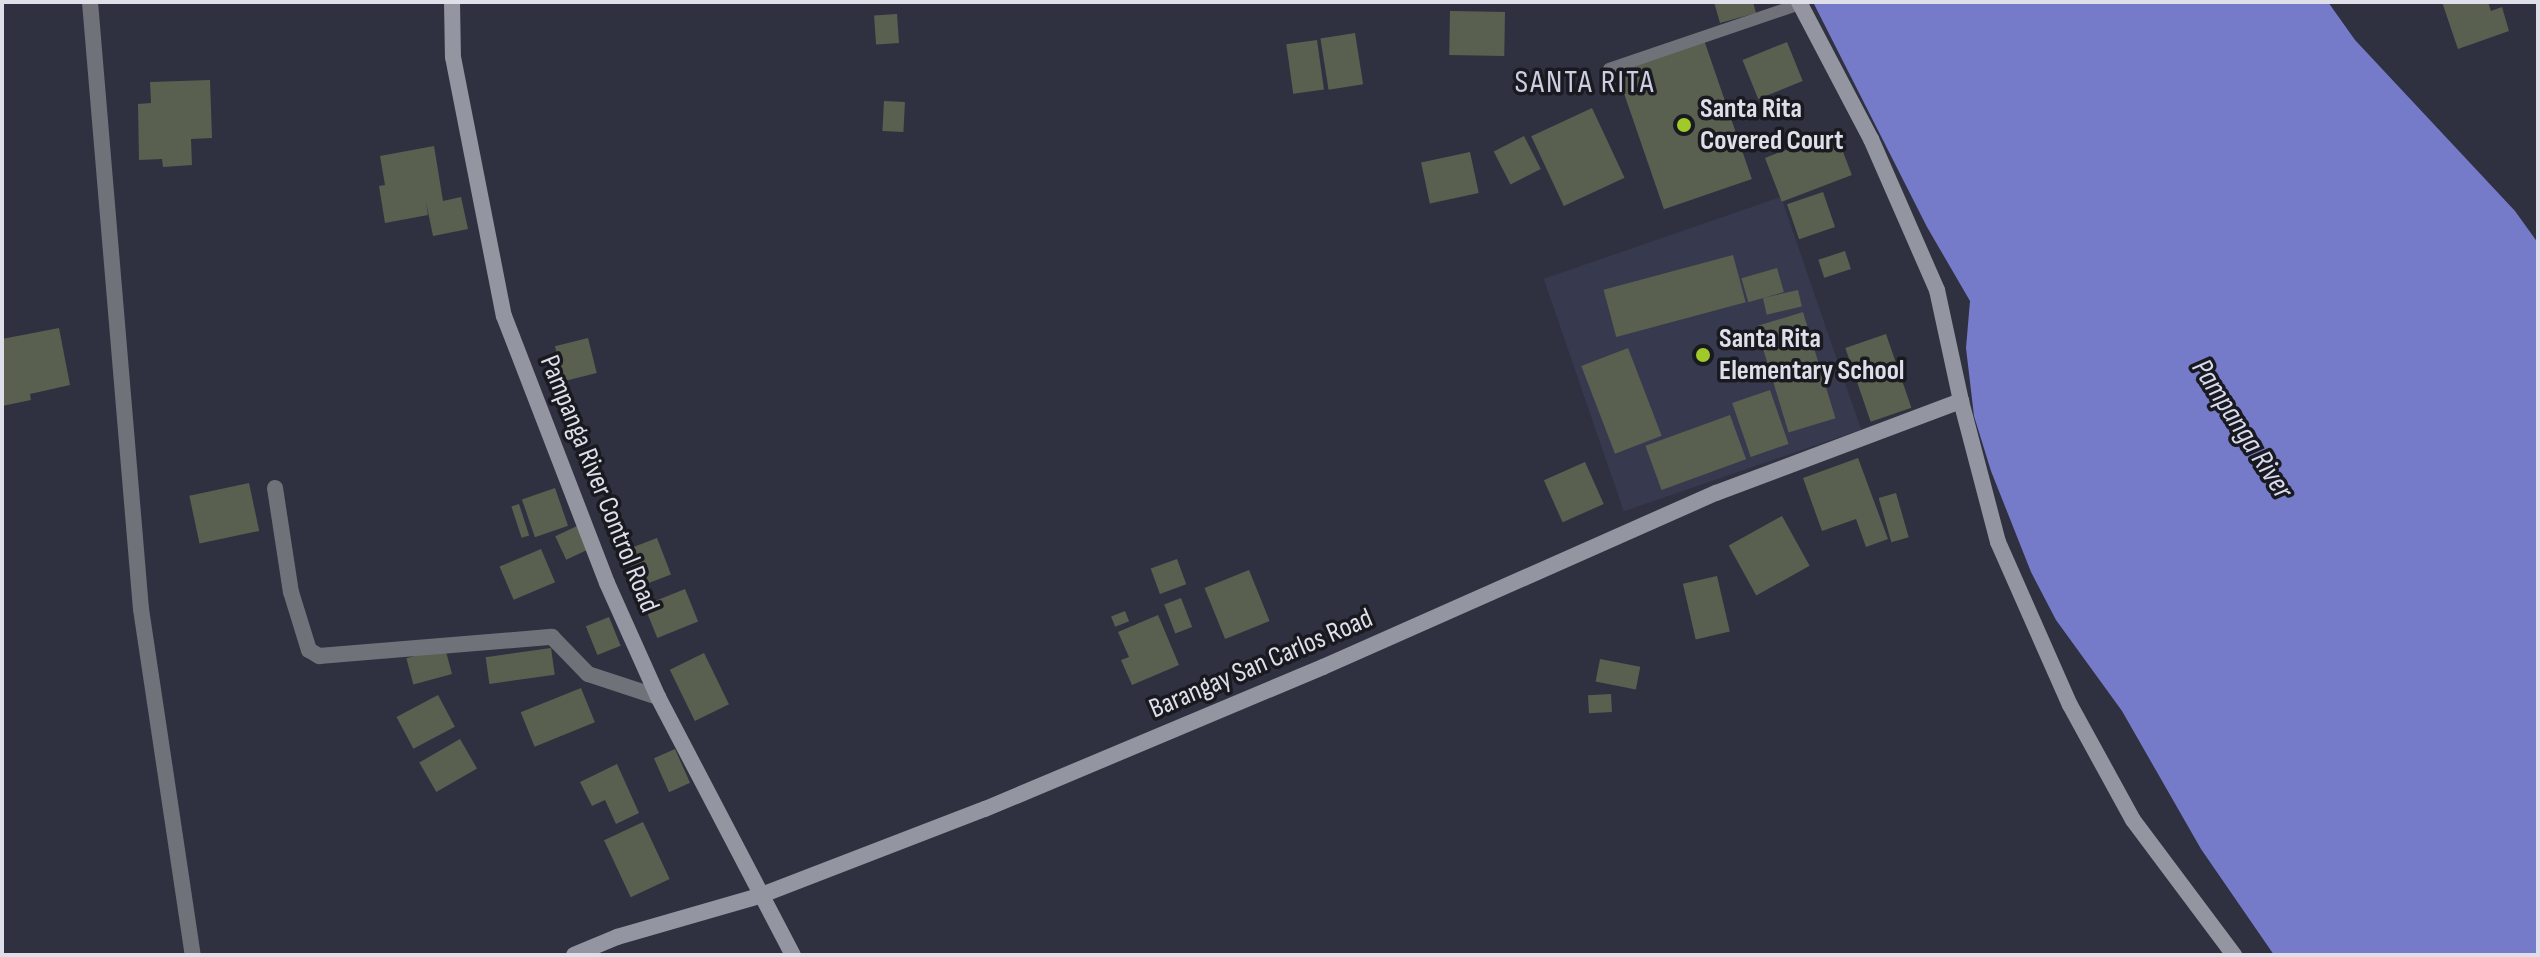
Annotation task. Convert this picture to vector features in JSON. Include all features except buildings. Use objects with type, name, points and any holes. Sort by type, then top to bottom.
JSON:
[{"type":"street","points":[[90,2],[141,609],[193,955]]},
{"type":"street","name":"Pampanga River Control Road","points":[[452,2],[453,57],[504,316],[607,583],[658,697],[759,896],[793,955]]},
{"type":"street","points":[[1799,3],[1871,139],[1937,290],[1961,401],[1998,542],[2070,705],[2133,820],[2234,955]]},
{"type":"street","name":"Barangay San Carlos Road","points":[[574,955],[617,937],[759,896],[985,809],[1294,679],[1716,493],[1961,401]]},
{"type":"street","points":[[275,488],[291,592],[309,650],[319,656],[552,637],[588,674],[658,697]]},
{"type":"lane","points":[[1609,69],[1799,3]]},
{"type":"shaded area","name":"Santa Rita Elementary School","points":[[1781,197],[1861,430],[1624,511],[1544,279]]},
{"type":"water","name":"Pampanga River","points":[[1813,2],[2328,2],[2355,40],[2515,211],[2538,243],[2538,955],[2274,955],[2201,849],[2122,711],[2056,620],[2031,572],[1991,471],[1974,416],[1966,348],[1970,301],[1927,227]]},
{"type":"place","name":"Santa Rita Covered Court","points":[[1684,125]]},
{"type":"place","name":"Santa Rita Elementary School","points":[[1703,355]]},
{"type":"district","name":"SANTA RITA","points":[[1585,83]]}]
